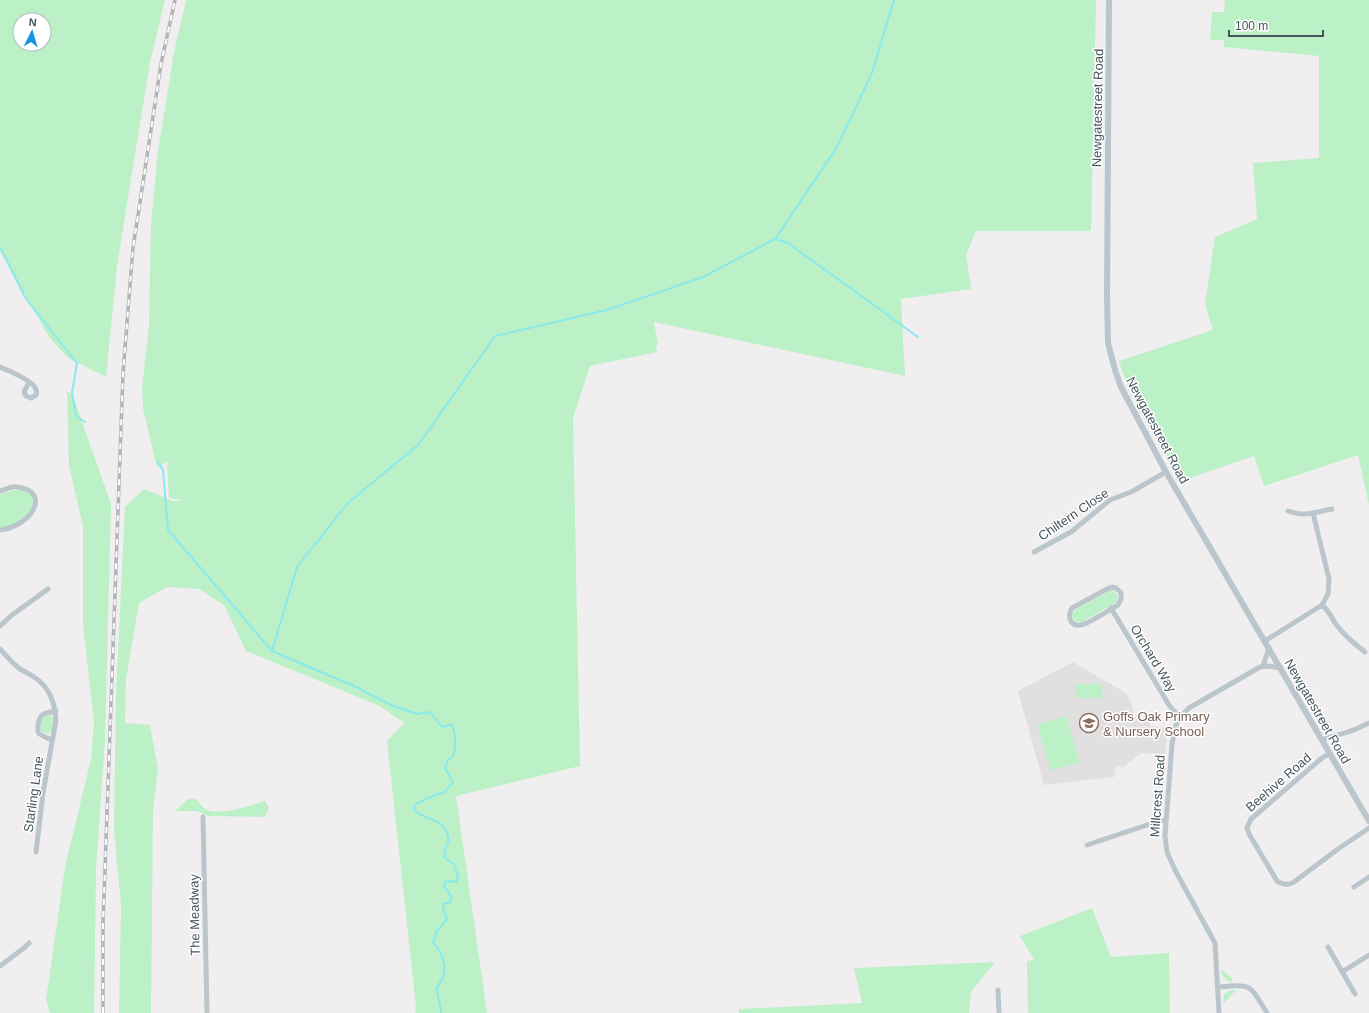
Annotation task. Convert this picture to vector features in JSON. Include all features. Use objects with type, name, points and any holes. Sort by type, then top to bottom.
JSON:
[{"type":"street","name":"Newgatestreet Road","points":[[1109,0],[1106,239],[1108,343],[1115,370],[1122,387],[1166,472],[1369,821]]},
{"type":"street","points":[[0,367],[29,382]]},
{"type":"street","name":"Chiltern Close","points":[[1034,552],[1071,532],[1110,500],[1131,492],[1166,472]]},
{"type":"street","points":[[0,491],[12,487],[25,489],[33,494],[36,502],[34,510],[23,521],[9,528],[0,530]]},
{"type":"street","points":[[1288,511],[1304,515],[1332,509]]},
{"type":"street","points":[[1265,641],[1322,605],[1328,594],[1330,579],[1313,513]]},
{"type":"street","points":[[1112,587],[1119,590],[1122,596],[1118,605],[1112,608],[1083,624],[1076,625],[1070,620],[1069,613],[1072,608],[1112,587]]},
{"type":"street","points":[[0,626],[12,615],[48,589]]},
{"type":"street","points":[[1322,605],[1328,610],[1335,622],[1345,634],[1365,652]]},
{"type":"street","name":"Orchard Way","points":[[1112,608],[1169,705],[1181,716]]},
{"type":"street","points":[[1263,666],[1269,648]]},
{"type":"street","name":"Starling Lane","points":[[0,649],[20,669],[35,677],[44,685],[52,698],[56,711],[56,720],[43,793],[36,852]]},
{"type":"street","points":[[1181,716],[1189,708],[1263,666],[1281,668]]},
{"type":"street","name":"Starling Lane","points":[[52,740],[41,735],[38,732],[38,728],[40,716],[44,713],[56,711]]},
{"type":"street","name":"Millcrest Road","points":[[1181,716],[1176,725],[1172,744],[1165,820],[1166,845],[1170,860],[1215,943],[1219,1013]]},
{"type":"street","points":[[1322,740],[1347,733],[1369,723]]},
{"type":"street","name":"Beehive Road","points":[[1330,753],[1322,758],[1251,819],[1248,828],[1249,834],[1277,881],[1289,885],[1338,848],[1369,828]]},
{"type":"street","name":"The Meadway","points":[[203,817],[207,1013]]},
{"type":"street","points":[[1087,845],[1165,820]]},
{"type":"street","points":[[1354,887],[1369,877]]},
{"type":"street","points":[[0,966],[29,943]]},
{"type":"street","points":[[1328,947],[1355,994]]},
{"type":"street","points":[[1342,972],[1369,955]]},
{"type":"street","points":[[1218,987],[1242,985],[1248,987],[1254,992],[1267,1013]]},
{"type":"street","points":[[998,990],[999,1013]]},
{"type":"shaded area","name":"Goffs Oak Primary & Nursery School","points":[[1073,662],[1126,693],[1136,718],[1150,719],[1150,726],[1164,727],[1167,731],[1165,754],[1141,753],[1124,767],[1116,766],[1114,777],[1044,785],[1018,691]]},
{"type":"green space","points":[[0,0],[165,0],[150,62],[117,266],[106,377],[68,358],[49,337],[0,251]]},
{"type":"green space","points":[[186,0],[1096,0],[1091,231],[976,231],[966,255],[971,289],[901,299],[905,376],[654,322],[658,345],[656,346],[657,352],[590,366],[573,418],[580,766],[456,796],[487,1013],[415,1013],[416,1007],[387,741],[404,723],[380,706],[246,651],[224,605],[199,589],[167,587],[139,603],[126,679],[125,723],[150,725],[158,769],[153,812],[151,1013],[119,1013],[121,905],[114,831],[116,694],[125,507],[144,489],[173,501],[184,501],[169,498],[167,461],[157,468],[143,408],[142,388],[149,325],[151,223],[158,151],[174,52]]},
{"type":"green space","points":[[1225,0],[1369,0],[1369,505],[1358,455],[1264,486],[1254,456],[1181,481],[1139,408],[1124,377],[1119,361],[1213,330],[1205,305],[1215,237],[1257,219],[1253,163],[1319,158],[1319,56],[1224,47],[1224,40],[1210,40],[1212,12],[1224,12]]},
{"type":"green space","points":[[67,391],[73,396],[111,504],[105,740],[96,869],[94,1013],[50,1013],[46,1000],[65,867],[91,759],[94,722],[83,625],[83,527],[69,465]]},
{"type":"green space","points":[[19,489],[27,492],[33,500],[30,511],[26,516],[13,525],[0,528],[0,494]]},
{"type":"green space","points":[[1111,590],[1118,596],[1115,603],[1082,622],[1076,622],[1074,620],[1072,615],[1075,610]]},
{"type":"green space","points":[[1075,684],[1102,684],[1102,698],[1075,698]]},
{"type":"green space","points":[[46,715],[51,716],[54,720],[52,730],[48,734],[43,733],[40,729],[42,718]]},
{"type":"green space","points":[[1066,716],[1080,762],[1051,771],[1037,725]]},
{"type":"green space","points":[[188,799],[196,799],[205,809],[218,812],[235,810],[265,801],[269,808],[265,817],[208,816],[197,811],[175,811]]},
{"type":"green space","points":[[1092,908],[1111,957],[1169,953],[1170,1013],[1028,1013],[1027,961],[1034,960],[1020,936]]},
{"type":"green space","points":[[995,962],[971,992],[969,1013],[739,1013],[739,1009],[862,1003],[854,968]]},
{"type":"green space","points":[[1221,969],[1233,979],[1231,982],[1224,977]]},
{"type":"green space","points":[[1231,990],[1236,990],[1223,1004],[1224,994]]},
{"type":"waterway","points":[[441,1013],[437,987],[443,976],[444,964],[443,959],[433,942],[437,931],[447,919],[443,907],[444,903],[450,903],[451,900],[450,894],[444,886],[445,882],[456,882],[458,878],[454,864],[445,858],[445,851],[448,842],[446,831],[439,823],[418,813],[414,810],[414,807],[416,804],[445,792],[453,782],[445,768],[448,760],[453,757],[454,753],[456,741],[454,729],[452,725],[445,727],[441,726],[432,714],[427,712],[418,714],[393,706],[354,686],[272,651],[297,567],[348,503],[419,444],[495,336],[607,310],[703,277],[775,239],[836,149],[872,73],[894,0]]},
{"type":"waterway","points":[[775,239],[788,243],[918,337]]},
{"type":"waterway","points":[[0,247],[26,299],[77,363],[72,393],[76,416],[85,422]]},
{"type":"waterway","points":[[158,462],[163,470],[168,530],[272,651]]},
{"type":"railway","points":[[103,1013],[103,924],[123,373],[133,248],[161,64],[175,0]]},
{"type":"place","name":"Goffs Oak Primary & Nursery School","points":[[1089,723]]}]
